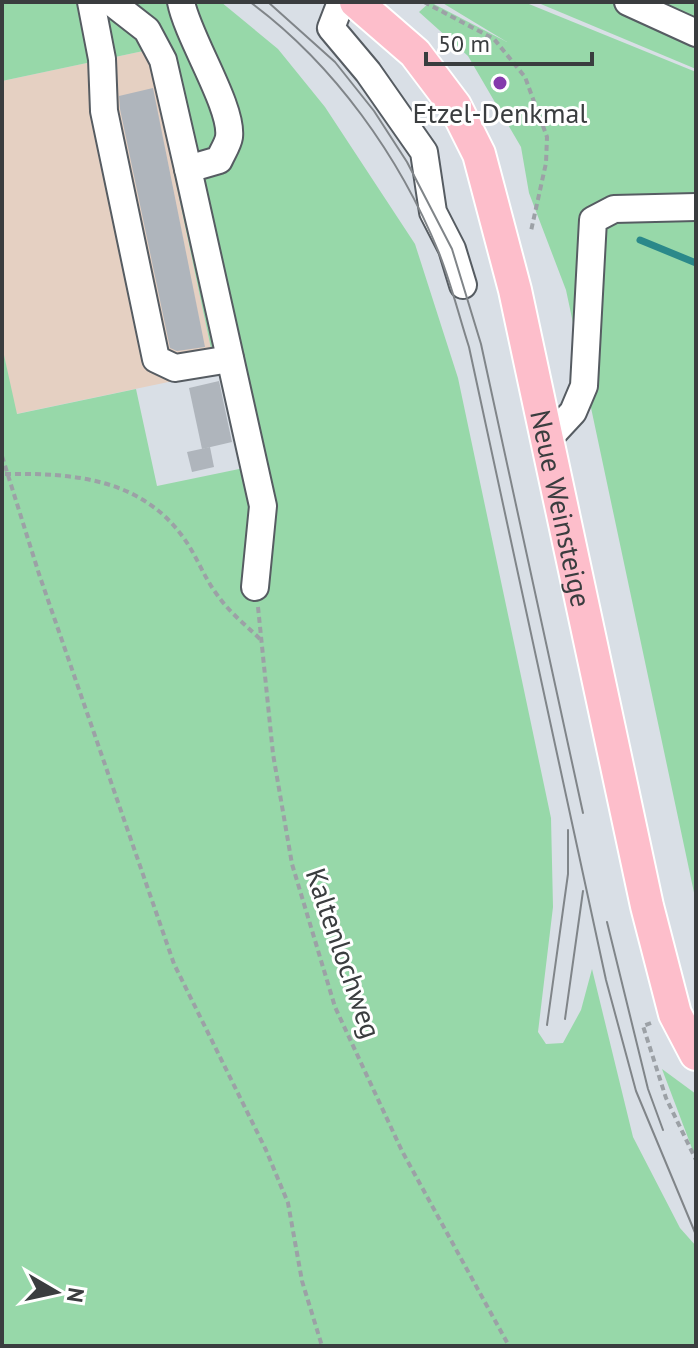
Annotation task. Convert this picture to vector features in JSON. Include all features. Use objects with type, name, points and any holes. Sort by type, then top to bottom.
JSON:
[{"type":"main road","name":"Neue Weinsteige","points":[[356,2],[415,53],[455,106],[479,154],[500,223],[584,625],[675,1014],[696,1054]]},
{"type":"street","points":[[91,2],[102,59],[104,111],[156,359],[175,368],[230,359]]},
{"type":"street","points":[[111,2],[147,30],[163,60],[263,506],[255,587]]},
{"type":"street","points":[[181,2],[186,26],[228,119],[229,139],[219,160],[188,169]]},
{"type":"street","points":[[341,2],[331,28],[368,72],[424,152],[433,212],[452,249],[463,285]]},
{"type":"street","points":[[628,2],[696,33]]},
{"type":"street","points":[[547,440],[573,412],[584,386],[593,220],[614,209],[696,207]]},
{"type":"path","points":[[424,2],[494,39],[525,77],[547,137],[546,163],[531,231]]},
{"type":"path","points":[[2,456],[5,474],[174,964],[266,1150],[288,1203],[302,1281],[322,1346]]},
{"type":"path","points":[[5,474],[55,473],[109,482],[134,492],[163,513],[184,539],[218,597],[262,641]]},
{"type":"path","name":"Kaltenlochweg","points":[[255,587],[273,754],[292,864],[335,1007],[402,1151],[509,1346]]},
{"type":"path","points":[[675,1014],[643,1026],[666,1098],[696,1160]]},
{"type":"shaded area","points":[[148,50],[216,372],[16,414],[2,346],[2,81]]},
{"type":"green space","points":[[2,2],[221,2],[278,49],[325,107],[415,244],[458,378],[551,818],[553,907],[538,1032],[546,1044],[563,1043],[581,1010],[592,969],[633,1137],[680,1228],[696,1246],[696,1346],[2,1346],[2,346],[17,414],[136,389],[157,486],[244,468],[224,370],[216,372],[148,50],[2,81]]},
{"type":"green space","points":[[430,2],[507,42],[441,2],[524,2],[696,72],[696,902],[566,290],[529,193],[521,147],[468,56],[419,12]]},
{"type":"green space","points":[[536,2],[696,2],[696,69]]},
{"type":"green space","points":[[662,1069],[696,1094],[696,1159]]},
{"type":"building","points":[[153,88],[205,347],[177,351],[170,348],[120,109],[119,96]]},
{"type":"building","points":[[219,381],[232,442],[202,449],[189,388]]},
{"type":"building","points":[[210,447],[214,467],[192,472],[187,452]]},
{"type":"waterway","points":[[640,240],[696,263]]},
{"type":"tram line","points":[[250,2],[309,54],[361,115],[405,182],[443,264],[469,347],[606,980],[636,1091],[696,1235]]},
{"type":"tram line","points":[[268,2],[335,62],[374,111],[407,162],[452,249],[481,344],[583,813]]},
{"type":"tram line","points":[[547,1025],[568,874],[568,830]]},
{"type":"tram line","points":[[565,1019],[583,891]]},
{"type":"tram line","points":[[607,922],[648,1089],[663,1130]]},
{"type":"place","name":"Etzel-Denkmal","points":[[500,83]]}]
